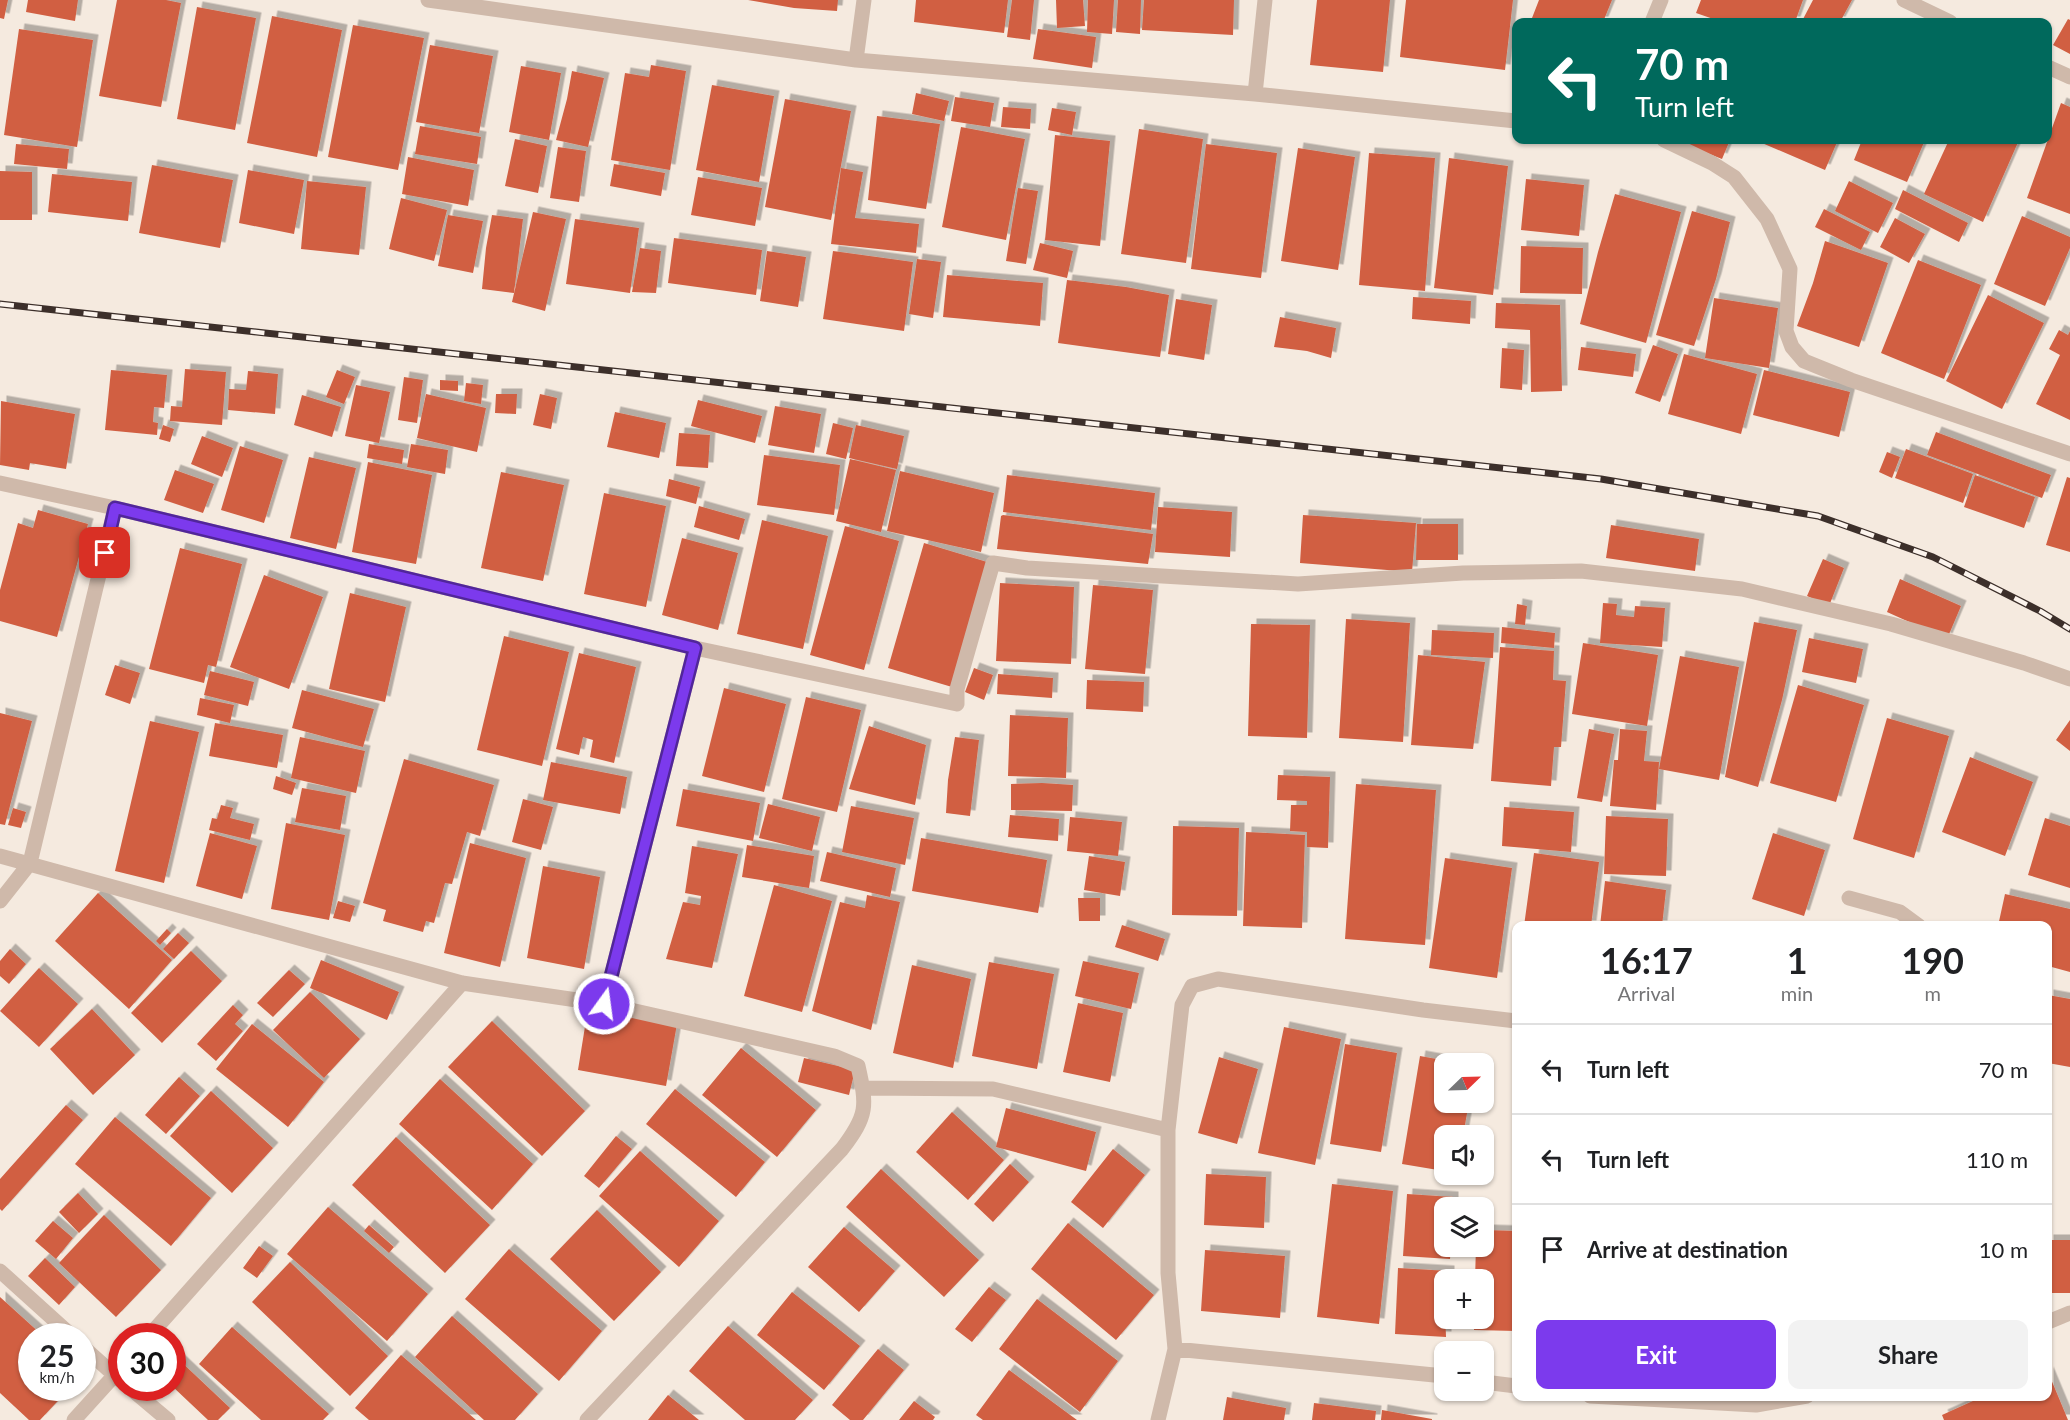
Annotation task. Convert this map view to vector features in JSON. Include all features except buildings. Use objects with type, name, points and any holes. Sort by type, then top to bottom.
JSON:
[{"type":"street","points":[[429,0],[472,4],[856,60],[1255,94],[1512,121]]},
{"type":"street","points":[[856,60],[864,0]]},
{"type":"street","points":[[1255,94],[1265,0]]},
{"type":"street","points":[[1653,18],[1660,0]]},
{"type":"street","points":[[1904,0],[1942,18]]},
{"type":"street","points":[[2052,69],[2070,77]]},
{"type":"street","points":[[1672,144],[1712,163],[1734,177],[1767,219],[1790,269],[1786,331],[1792,347],[1803,361],[1851,380],[2070,454]]},
{"type":"street","points":[[0,483],[115,508],[695,648],[957,704],[957,689],[993,562],[1027,568],[1298,584],[1463,573],[1581,572],[1743,589],[1891,624],[2070,679]]},
{"type":"street","points":[[0,901],[30,863],[115,508]]},
{"type":"street","points":[[604,1004],[695,648]]},
{"type":"street","points":[[0,856],[462,983],[604,1004],[834,1056],[858,1066],[863,1088],[864,1112],[852,1136],[587,1420]]},
{"type":"street","points":[[1849,898],[1900,912],[1912,921]]},
{"type":"street","points":[[1158,1420],[1175,1349],[1167,1273],[1168,1130],[1182,1005],[1192,986],[1218,979],[1423,1010],[1512,1021]]},
{"type":"street","points":[[161,1323],[462,983]]},
{"type":"street","points":[[863,1088],[993,1089],[1168,1130]]},
{"type":"street","points":[[0,1271],[58,1323]]},
{"type":"street","points":[[2052,1320],[2070,1313]]},
{"type":"street","points":[[1175,1349],[1434,1376]]},
{"type":"street","points":[[96,1357],[108,1366]]},
{"type":"street","points":[[1494,1383],[1512,1386]]},
{"type":"street","points":[[74,1420],[108,1385]]},
{"type":"street","points":[[145,1401],[168,1420]]},
{"type":"street","points":[[1642,1401],[1756,1412],[1791,1401]]},
{"type":"railway","points":[[0,304],[1601,479],[1818,516],[1933,557],[2040,611],[2070,629]]},
{"type":"route","points":[[105,553],[115,508],[695,648],[604,1004]]}]
